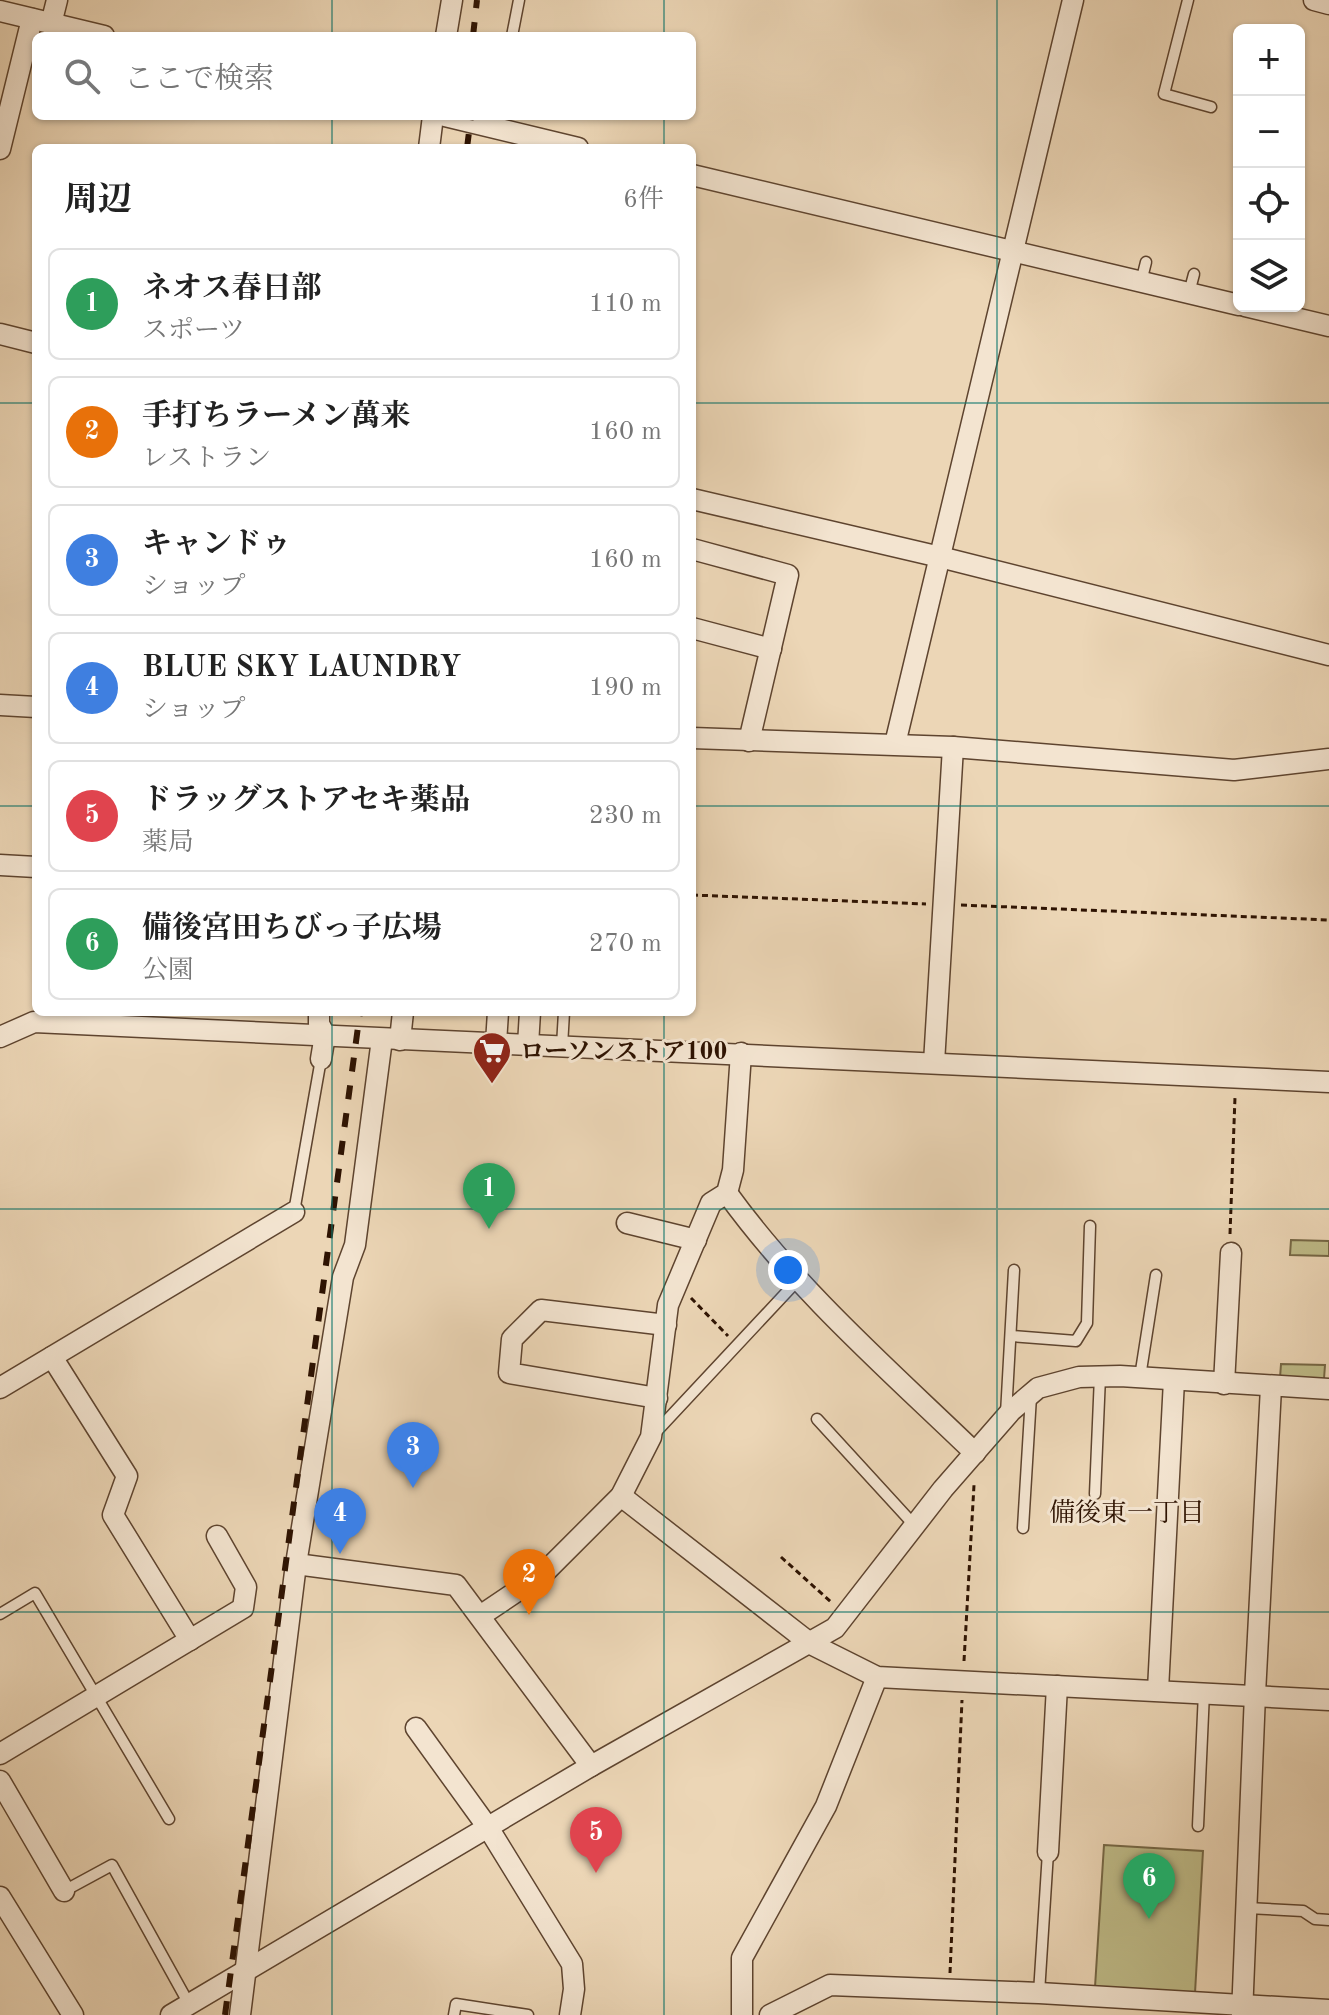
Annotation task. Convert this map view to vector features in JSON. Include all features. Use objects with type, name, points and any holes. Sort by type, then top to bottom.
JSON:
[{"type":"street","points":[[38,32],[42,21],[57,0]]},
{"type":"street","points":[[447,32],[452,0]]},
{"type":"street","points":[[895,744],[1073,0]]},
{"type":"street","points":[[1314,0],[1329,4]]},
{"type":"street","points":[[0,11],[87,32]]},
{"type":"street","points":[[0,149],[32,51]]},
{"type":"street","points":[[430,144],[432,120]]},
{"type":"street","points":[[460,120],[560,144]]},
{"type":"street","points":[[696,176],[1011,250],[1144,272],[1191,284],[1233,301]]},
{"type":"street","points":[[1271,312],[1329,326]]},
{"type":"street","points":[[0,334],[32,342]]},
{"type":"street","points":[[696,500],[940,557],[1329,655]]},
{"type":"street","points":[[696,550],[788,575],[749,741]]},
{"type":"street","points":[[696,629],[771,649]]},
{"type":"street","points":[[0,705],[32,707]]},
{"type":"street","points":[[696,738],[953,747],[1234,770],[1329,759]]},
{"type":"street","points":[[934,1063],[953,747]]},
{"type":"street","points":[[0,865],[32,867]]},
{"type":"street","points":[[319,1016],[319,1024],[325,1035],[321,1059]]},
{"type":"street","points":[[240,2015],[296,1564],[343,1277],[355,1245],[391,1039],[401,1016]]},
{"type":"street","points":[[496,1043],[498,1016]]},
{"type":"street","points":[[528,1045],[530,1016]]},
{"type":"street","points":[[0,1037],[34,1022],[130,1020],[391,1039],[1329,1082]]},
{"type":"street","points":[[480,1616],[544,1573],[621,1496],[651,1437],[668,1305],[711,1203],[727,1193],[733,1170],[741,1053]]},
{"type":"street","points":[[727,1193],[797,1281],[975,1453]]},
{"type":"street","points":[[0,1388],[294,1212]]},
{"type":"street","points":[[627,1223],[696,1240]]},
{"type":"street","points":[[1224,1384],[1231,1253]]},
{"type":"street","points":[[657,1398],[509,1373],[512,1339],[541,1310],[666,1325]]},
{"type":"street","points":[[52,1357],[127,1476],[113,1515],[190,1640]]},
{"type":"street","points":[[171,2015],[591,1766],[835,1628],[1006,1416],[1038,1388],[1079,1377],[1100,1376],[1329,1389]]},
{"type":"street","points":[[1158,1690],[1174,1380]]},
{"type":"street","points":[[1242,2010],[1271,1387]]},
{"type":"street","points":[[621,1496],[811,1644],[877,1677],[1329,1700]]},
{"type":"street","points":[[0,1754],[243,1608],[246,1587],[217,1536]]},
{"type":"street","points":[[296,1564],[456,1585],[591,1766]]},
{"type":"street","points":[[742,2015],[742,1958],[826,1806],[877,1677]]},
{"type":"street","points":[[1048,1852],[1057,1686]]},
{"type":"street","points":[[416,1728],[489,1829],[572,1964],[574,1989],[570,2015]]},
{"type":"street","points":[[0,1781],[64,1891]]},
{"type":"street","points":[[0,1897],[73,2015]]},
{"type":"street","points":[[770,2015],[830,1985],[1039,1993],[1242,2010],[1329,2010]]},
{"type":"lane","points":[[513,32],[519,0]]},
{"type":"lane","points":[[1188,0],[1164,94],[1211,107]]},
{"type":"lane","points":[[562,1046],[564,1016]]},
{"type":"lane","points":[[294,1212],[321,1059]]},
{"type":"lane","points":[[1011,1336],[1076,1341],[1087,1323],[1090,1226]]},
{"type":"lane","points":[[1006,1416],[1014,1270]]},
{"type":"lane","points":[[1140,1377],[1156,1275]]},
{"type":"lane","points":[[651,1437],[797,1281]]},
{"type":"lane","points":[[1095,1494],[1100,1376]]},
{"type":"lane","points":[[1023,1528],[1031,1394]]},
{"type":"lane","points":[[817,1419],[915,1526]]},
{"type":"lane","points":[[0,1614],[35,1593],[169,1819]]},
{"type":"lane","points":[[1198,1826],[1204,1692]]},
{"type":"lane","points":[[1039,1993],[1048,1852]]},
{"type":"lane","points":[[64,1891],[112,1865],[189,2004]]},
{"type":"lane","points":[[1247,1908],[1303,1911],[1315,1919],[1329,1920]]},
{"type":"lane","points":[[454,2015],[456,2004],[528,2015]]},
{"type":"path","points":[[696,895],[1329,920]]},
{"type":"path","points":[[1231,1253],[1235,1077]]},
{"type":"path","points":[[677,1284],[737,1344]]},
{"type":"path","points":[[950,1990],[962,1680],[975,1453]]},
{"type":"path","points":[[781,1557],[846,1615]]},
{"type":"shaded area","points":[[1291,1240],[1329,1241],[1329,1256],[1290,1255]]},
{"type":"shaded area","points":[[1281,1364],[1325,1365],[1324,1379],[1280,1378]]},
{"type":"shaded area","points":[[1104,1845],[1203,1851],[1195,1993],[1095,1987]]},
{"type":"railway","points":[[473,32],[477,0]]},
{"type":"railway","points":[[468,144],[470,120]]},
{"type":"railway","points":[[225,2015],[359,1016]]},
{"type":"place","name":"ローソンストア100","points":[[492,1085]]},
{"type":"place","name":"ネオス春日部","points":[[489,1229]]},
{"type":"place","name":"キャンドゥ","points":[[413,1488]]},
{"type":"place","name":"BLUE SKY LAUNDRY","points":[[340,1554]]},
{"type":"place","name":"手打ちラーメン萬来","points":[[529,1615]]},
{"type":"place","name":"ドラッグストアセキ薬品","points":[[596,1873]]},
{"type":"place","name":"備後宮田ちびっ子広場","points":[[1149,1919]]},
{"type":"district","name":"備後東一丁目","points":[[1127,1512]]}]
